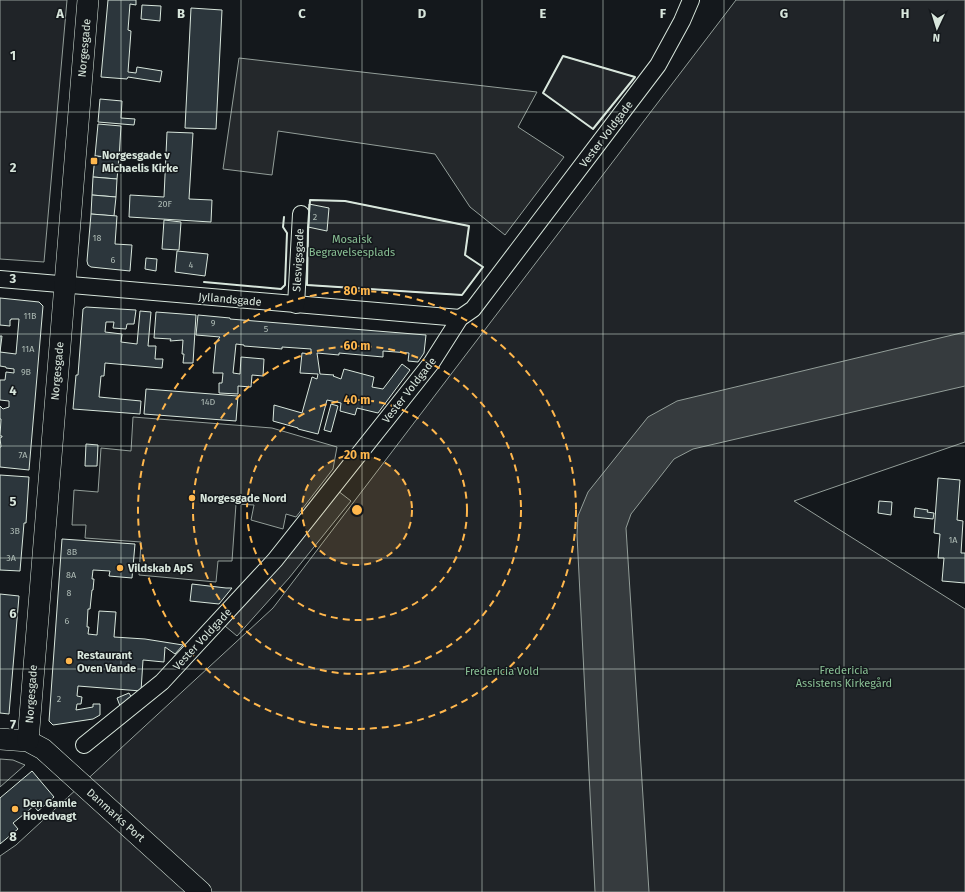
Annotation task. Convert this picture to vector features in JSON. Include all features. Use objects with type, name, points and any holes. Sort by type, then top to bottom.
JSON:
[{"type":"street","name":"Norgesgade","points":[[28,741],[88,0]]},
{"type":"street","name":"Vester Voldgade","points":[[84,745],[162,682],[275,560],[432,362],[460,318],[473,309],[658,65],[682,21],[691,0]]},
{"type":"street","name":"Slesvigsgade","points":[[296,305],[300,214]]},
{"type":"street","name":"Jyllandsgade","points":[[0,279],[460,318]]},
{"type":"street","points":[[0,739],[28,741]]},
{"type":"street","name":"Danmarks Port","points":[[28,741],[48,753],[201,892]]},
{"type":"green space","points":[[0,0],[67,0],[44,262],[0,259]]},
{"type":"green space","name":"Fredericia Vold","points":[[736,0],[965,0],[965,442],[794,501],[965,609],[965,892],[0,892],[0,856],[16,845],[273,608]]},
{"type":"green space","points":[[563,56],[635,77],[593,129],[543,93]]},
{"type":"green space","name":"Mosaisk Begravelsesplads","points":[[310,200],[345,201],[469,226],[465,255],[483,267],[462,295],[307,285]]},
{"type":"green space","points":[[0,759],[13,760],[25,765],[0,787]]},
{"type":"shaded area","points":[[239,58],[537,92],[518,127],[564,157],[505,235],[470,207],[435,154],[278,131],[272,175],[223,169]]},
{"type":"shaded area","points":[[965,332],[965,386],[693,449],[674,459],[631,514],[626,528],[649,892],[595,892],[577,535],[578,516],[588,492],[648,417],[677,401]]},
{"type":"shaded area","name":"Norgesgade Nord","points":[[133,417],[272,428],[337,447],[333,469],[296,517],[286,514],[283,529],[251,520],[254,505],[236,504],[232,561],[218,561],[216,582],[139,575],[141,542],[85,538],[86,525],[72,525],[74,490],[98,492],[101,448],[131,451]]},
{"type":"shaded area","points":[[333,487],[351,501],[289,578],[237,636],[219,621]]},
{"type":"building","points":[[108,0],[136,0],[136,5],[130,4],[128,30],[131,31],[128,72],[136,73],[137,67],[162,71],[160,82],[128,77],[127,79],[101,77]]},
{"type":"building","points":[[142,5],[161,6],[160,21],[141,19]]},
{"type":"building","points":[[191,8],[222,10],[216,129],[185,128]]},
{"type":"building","points":[[100,99],[122,101],[121,118],[135,119],[134,125],[98,122]]},
{"type":"building","points":[[98,124],[121,126],[119,158],[95,156]]},
{"type":"building","points":[[167,132],[193,133],[189,199],[212,200],[211,222],[129,217],[130,195],[164,197]]},
{"type":"building","points":[[95,156],[119,158],[117,179],[93,177]]},
{"type":"building","points":[[93,177],[117,179],[116,197],[92,195]]},
{"type":"building","points":[[92,195],[116,197],[114,216],[91,214]]},
{"type":"building","points":[[309,204],[329,208],[327,231],[308,227]]},
{"type":"building","points":[[91,214],[117,216],[115,244],[132,245],[130,271],[91,267],[88,265],[87,261]]},
{"type":"building","points":[[164,220],[181,222],[179,250],[162,249]]},
{"type":"building","points":[[177,251],[208,254],[205,276],[175,272]]},
{"type":"building","points":[[146,258],[157,259],[156,271],[145,269]]},
{"type":"building","points":[[0,298],[39,302],[43,306],[29,470],[0,467],[0,438],[2,436],[0,436],[0,406],[3,409],[9,407],[9,401],[0,400],[0,380],[5,380],[6,372],[14,373],[14,369],[0,366],[0,352],[16,354],[19,319],[11,319],[10,326],[0,325]]},
{"type":"building","points":[[86,307],[136,310],[134,324],[127,324],[126,329],[113,328],[114,322],[106,322],[105,332],[122,334],[121,342],[137,344],[140,311],[151,312],[148,346],[156,346],[155,359],[163,359],[162,368],[105,363],[104,376],[101,376],[99,397],[141,401],[140,414],[73,409],[76,375],[78,375],[83,309]]},
{"type":"building","points":[[156,312],[196,315],[193,363],[183,363],[183,340],[170,341],[171,339],[154,338]]},
{"type":"building","points":[[198,315],[426,335],[424,353],[418,362],[408,361],[409,353],[383,351],[383,357],[339,353],[339,355],[317,353],[320,374],[334,375],[333,376],[341,379],[344,369],[374,377],[372,387],[383,389],[402,364],[410,370],[378,413],[357,408],[355,415],[340,411],[341,403],[327,400],[318,434],[273,421],[274,405],[302,413],[312,377],[317,379],[318,374],[300,373],[302,353],[311,354],[311,349],[282,347],[282,349],[236,344],[233,373],[240,374],[241,357],[264,359],[263,376],[252,375],[251,387],[238,386],[238,394],[219,393],[219,383],[222,383],[223,373],[213,373],[216,342],[220,337],[196,335]]},
{"type":"building","points":[[0,336],[2,336],[0,352]]},
{"type":"building","points":[[146,389],[238,396],[236,421],[144,414]]},
{"type":"building","points":[[331,404],[338,406],[331,432],[324,430]]},
{"type":"building","points":[[86,444],[98,445],[97,466],[85,466]]},
{"type":"building","points":[[0,475],[29,477],[26,523],[24,523],[20,571],[0,570]]},
{"type":"building","points":[[938,478],[960,480],[957,520],[963,521],[961,553],[965,553],[965,583],[942,581],[944,558],[938,558],[940,534],[934,533]]},
{"type":"building","points":[[879,501],[892,502],[891,515],[878,513]]},
{"type":"building","points":[[915,508],[928,510],[927,512],[934,513],[933,519],[914,517]]},
{"type":"building","points":[[62,539],[135,544],[132,578],[109,576],[110,571],[93,570],[93,590],[90,609],[88,609],[88,634],[97,635],[99,611],[116,612],[114,637],[145,639],[183,645],[175,654],[165,647],[164,662],[143,660],[141,691],[78,686],[77,696],[82,697],[81,704],[77,704],[76,710],[93,707],[93,704],[100,704],[100,715],[93,719],[53,725],[49,721]]},
{"type":"building","points":[[192,584],[232,588],[219,604],[190,601]]},
{"type":"building","points":[[0,594],[19,596],[9,714],[0,713]]},
{"type":"building","points":[[129,693],[133,700],[120,706],[117,698]]},
{"type":"building","name":"Den Gamle Hovedvagt","points":[[32,771],[54,797],[38,811],[34,806],[13,823],[18,829],[0,844],[0,798]]},
{"type":"wall","points":[[563,56],[635,77],[593,129],[543,93],[563,56]]},
{"type":"wall","points":[[310,200],[345,201],[469,226],[465,255],[483,267],[462,295],[307,285],[310,200]]},
{"type":"wall","points":[[204,282],[281,289],[285,285],[287,233],[283,227],[284,217]]},
{"type":"place","name":"Norgesgade v Michaelis Kirke","points":[[94,161]]},
{"type":"place","name":"Norgesgade Nord","points":[[192,498]]},
{"type":"place","name":"Vildskab ApS","points":[[120,568]]},
{"type":"place","name":"Restaurant Oven Vande","points":[[69,661]]},
{"type":"place","name":"Den Gamle Hovedvagt","points":[[15,809]]},
{"type":"park label","name":"Fredericia Assistens Kirkegård","points":[[844,676]]}]
